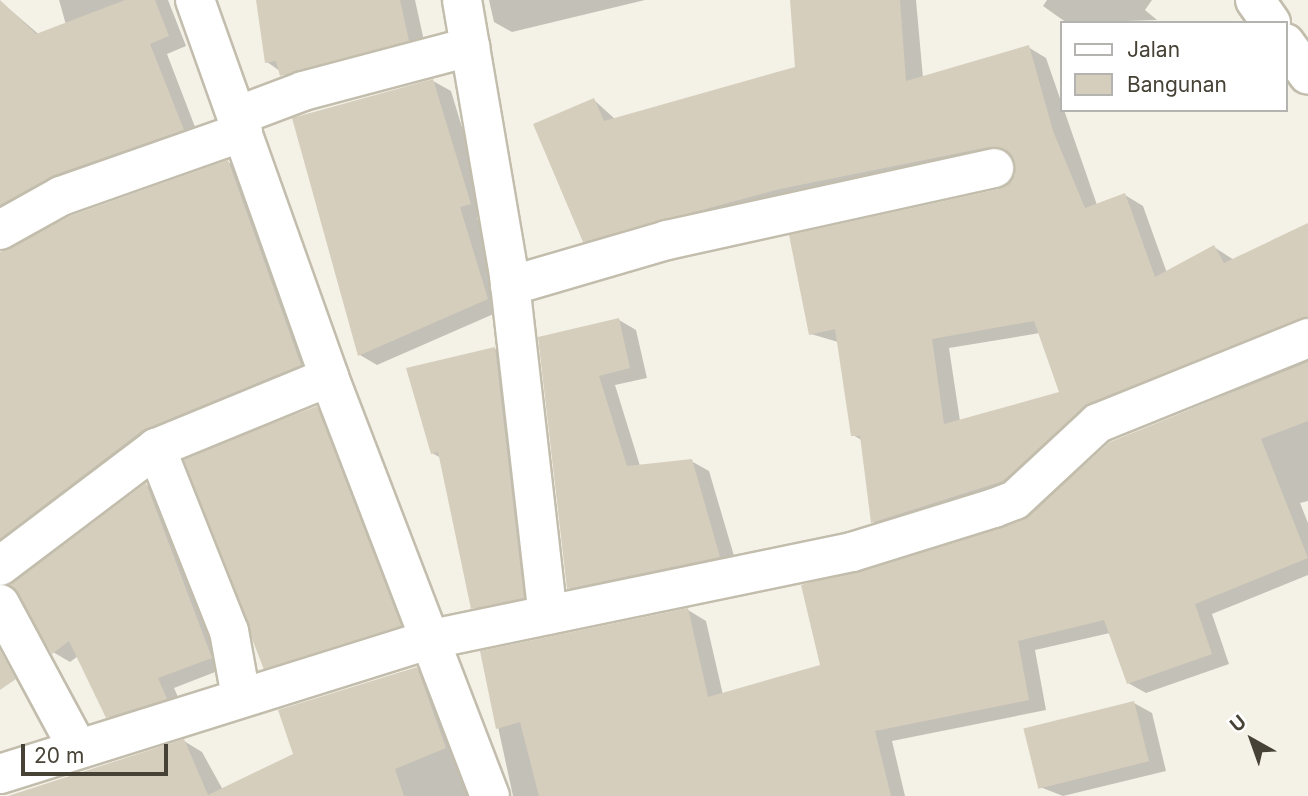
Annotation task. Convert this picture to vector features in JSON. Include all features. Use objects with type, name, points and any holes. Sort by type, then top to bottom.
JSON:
[{"type":"street","points":[[195,0],[329,377],[432,639],[481,793]]},
{"type":"street","points":[[462,0],[510,286],[548,615]]},
{"type":"street","points":[[1255,0],[1270,21]]},
{"type":"street","points":[[1287,46],[1308,75]]},
{"type":"street","points":[[0,230],[61,196],[240,124],[303,91],[470,47]]},
{"type":"street","points":[[510,286],[667,240],[994,168]]},
{"type":"street","points":[[0,774],[35,779],[77,747],[432,639],[852,552],[994,508],[1021,494],[1072,440],[1098,423],[1308,338]]},
{"type":"street","points":[[0,566],[156,448],[329,377]]},
{"type":"street","points":[[156,448],[229,631],[241,697]]},
{"type":"street","points":[[0,604],[77,747]]},
{"type":"building","points":[[0,0],[36,34],[125,0],[155,0],[169,36],[150,44],[184,130],[54,175],[0,205]]},
{"type":"building","points":[[256,0],[400,0],[409,41],[280,76],[276,61],[265,63]]},
{"type":"building","points":[[790,0],[900,0],[906,81],[1029,45],[1053,131],[1085,208],[1125,193],[1155,277],[1214,245],[1224,263],[1308,223],[1308,317],[1089,403],[1003,481],[871,523],[860,436],[851,436],[835,329],[809,335],[789,235],[999,189],[1015,175],[1011,154],[989,147],[780,189],[583,242],[533,124],[594,98],[604,121],[795,67]],"holes":[[[1034,321],[1059,392],[944,424],[932,339]]]},
{"type":"building","points":[[433,79],[471,204],[460,207],[488,299],[358,356],[292,118]]},
{"type":"building","points":[[228,160],[301,365],[143,430],[0,539],[0,252],[70,216]]},
{"type":"building","points":[[619,318],[630,368],[599,376],[627,466],[692,459],[720,557],[567,589],[538,337]]},
{"type":"building","points":[[495,347],[524,598],[471,609],[438,452],[431,454],[406,368]]},
{"type":"building","points":[[1308,362],[1308,421],[1261,439],[1308,558],[1195,604],[1212,654],[1127,684],[1104,620],[1018,641],[1029,700],[875,731],[891,796],[539,796],[520,722],[496,729],[480,651],[688,608],[708,697],[820,665],[801,585],[1023,520],[1110,442]]},
{"type":"building","points":[[317,406],[401,625],[267,677],[183,458]]},
{"type":"building","points":[[146,483],[212,658],[158,678],[167,699],[106,718],[69,641],[52,654],[10,585]]},
{"type":"building","points":[[0,650],[16,679],[0,690]]},
{"type":"building","points":[[417,667],[446,748],[395,769],[404,796],[8,796],[184,739],[208,795],[293,754],[278,710]]},
{"type":"building","points":[[1134,701],[1149,761],[1038,789],[1023,729]]}]
